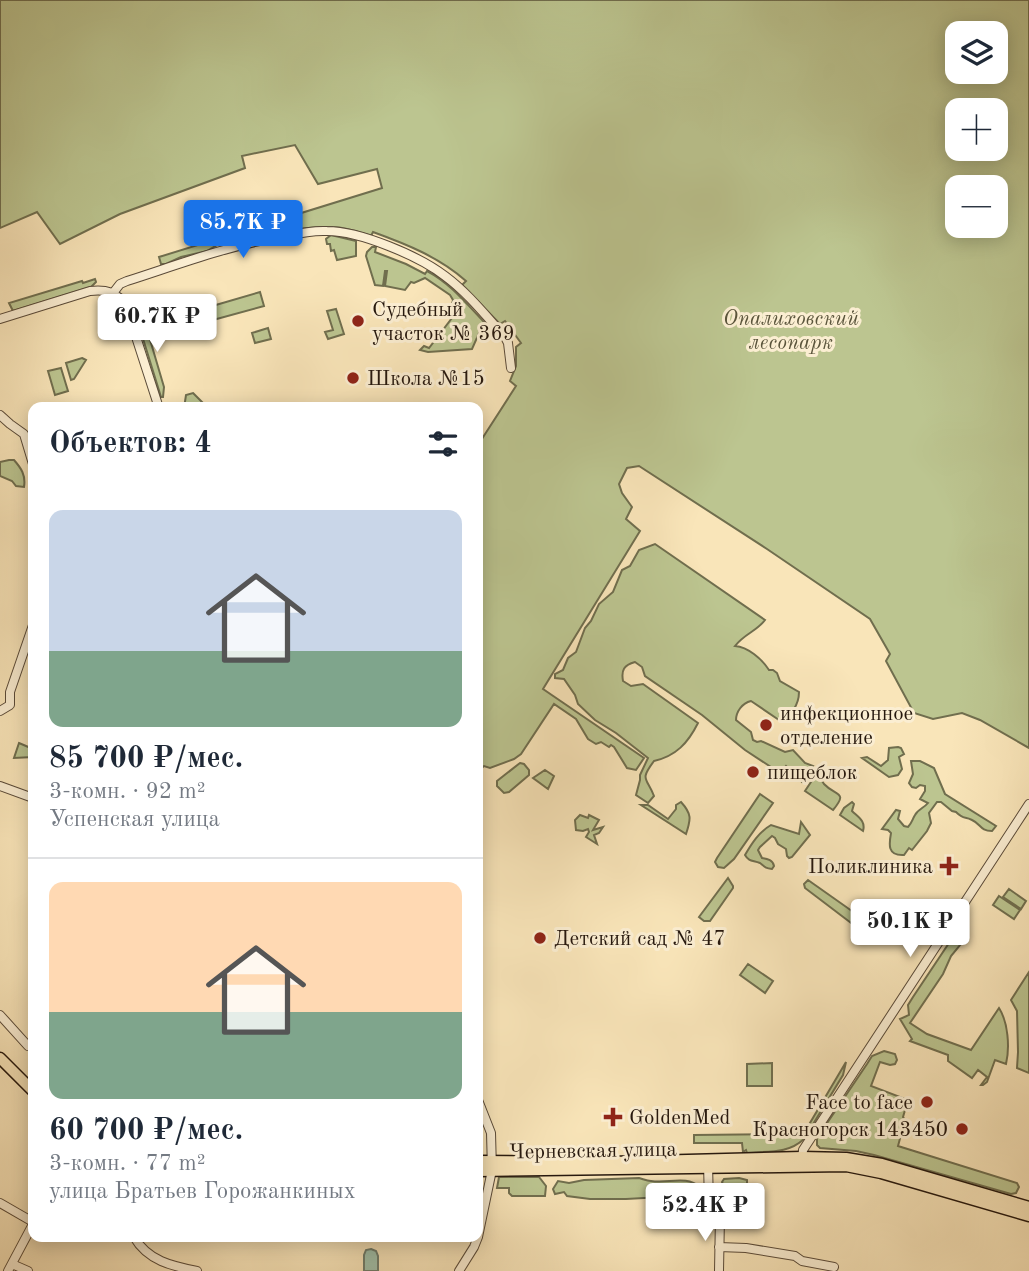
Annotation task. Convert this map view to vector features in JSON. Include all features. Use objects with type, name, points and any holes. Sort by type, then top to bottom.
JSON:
[{"type":"main road","points":[[0,1048],[28,1076]]},
{"type":"main road","points":[[0,1058],[28,1086]]},
{"type":"main road","points":[[802,1162],[846,1158],[870,1161],[1029,1207]]},
{"type":"main road","name":"Черневская улица","points":[[483,1169],[492,1166],[611,1162],[802,1162]]},
{"type":"main road","points":[[802,1162],[868,1170],[1029,1216]]},
{"type":"main road","name":"Черневская улица","points":[[483,1163],[492,1166]]},
{"type":"street","points":[[113,293],[120,284],[127,281],[256,242],[299,233],[344,233],[368,239],[408,255],[448,278],[505,337],[511,368]]},
{"type":"street","points":[[0,319],[90,291],[113,293],[122,299],[126,306],[157,402]]},
{"type":"street","points":[[0,415],[24,434],[28,447]]},
{"type":"street","points":[[0,711],[10,705],[10,692],[28,640]]},
{"type":"street","points":[[0,786],[28,796]]},
{"type":"street","points":[[802,1162],[803,1150],[809,1140],[1029,804]]},
{"type":"street","points":[[0,1015],[28,1046]]},
{"type":"street","points":[[483,1113],[491,1133],[492,1166],[483,1212]]},
{"type":"street","points":[[708,1164],[709,1205],[720,1216],[719,1271]]},
{"type":"street","points":[[0,1203],[28,1220]]},
{"type":"street","points":[[1012,1212],[1029,1223]]},
{"type":"street","points":[[27,1271],[10,1268],[28,1233]]},
{"type":"street","points":[[137,1242],[160,1262],[197,1271]]},
{"type":"street","points":[[460,1271],[476,1242]]},
{"type":"street","points":[[719,1247],[746,1248],[795,1256],[802,1261],[834,1267]]},
{"type":"green space","name":"Опалиховский лесопарк","points":[[0,0],[1029,0],[1029,748],[980,720],[962,713],[933,719],[914,713],[886,661],[890,654],[870,619],[639,466],[627,468],[619,484],[632,507],[626,519],[640,531],[543,689],[644,758],[636,770],[627,768],[614,747],[601,742],[596,744],[588,739],[576,719],[554,704],[521,754],[490,768],[483,767],[483,437],[516,386],[510,381],[516,366],[516,347],[521,343],[505,321],[500,324],[462,285],[466,281],[456,272],[422,252],[373,232],[371,236],[338,227],[322,227],[247,237],[161,264],[159,257],[382,188],[377,169],[318,184],[295,145],[242,156],[245,168],[120,214],[60,244],[37,212],[0,228]]},
{"type":"green space","points":[[331,235],[356,241],[356,256],[337,260],[334,250],[331,251],[330,244],[327,244],[326,239]]},
{"type":"green space","points":[[372,247],[376,247],[375,252],[425,274],[427,271],[443,281],[464,301],[484,322],[472,349],[428,352],[420,350],[424,346],[429,348],[455,314],[451,309],[453,300],[425,278],[411,282],[405,290],[385,286],[385,271],[383,286],[375,285],[366,256]]},
{"type":"green space","points":[[95,279],[96,282],[91,287],[13,311],[9,303],[82,281],[83,283]]},
{"type":"green space","points":[[260,292],[264,306],[213,320],[209,307]]},
{"type":"green space","points":[[336,309],[344,334],[328,339],[325,332],[333,330],[327,311]]},
{"type":"green space","points":[[146,326],[164,387],[163,397],[140,329]]},
{"type":"green space","points":[[268,328],[271,339],[255,343],[252,333]]},
{"type":"green space","points":[[82,358],[86,360],[71,380],[66,363]]},
{"type":"green space","points":[[61,368],[68,391],[55,395],[48,371]]},
{"type":"green space","points":[[193,393],[202,402],[185,402],[186,395]]},
{"type":"green space","points":[[14,460],[21,469],[24,487],[16,486],[12,481],[0,476],[0,462]]},
{"type":"green space","points":[[655,544],[765,620],[735,646],[754,654],[769,670],[777,673],[780,681],[799,692],[798,701],[791,713],[779,720],[751,701],[740,708],[736,720],[751,732],[753,740],[785,752],[793,750],[805,763],[813,766],[802,782],[786,766],[780,773],[745,750],[702,715],[645,676],[642,667],[635,662],[624,668],[623,681],[631,686],[643,684],[698,723],[680,748],[669,756],[654,761],[649,767],[646,779],[654,796],[648,803],[636,795],[640,775],[648,758],[595,720],[578,704],[564,679],[555,678],[555,674],[563,670],[568,658],[576,652],[585,628],[599,604],[613,592],[622,570],[630,566],[639,550]]},
{"type":"green space","points":[[19,743],[28,747],[28,757],[14,758]]},
{"type":"green space","points":[[898,747],[904,754],[899,757],[902,769],[898,775],[889,777],[862,758],[867,757],[881,766],[888,760],[889,748]]},
{"type":"green space","points":[[911,761],[920,761],[934,768],[945,794],[996,826],[992,831],[985,830],[937,802],[929,813],[931,823],[927,831],[912,850],[909,848],[904,855],[895,854],[890,845],[891,833],[882,829],[896,810],[900,811],[898,819],[908,827],[916,813],[928,803],[920,799],[925,786],[916,788],[909,783],[913,774]]},
{"type":"green space","points":[[520,763],[529,770],[529,775],[509,792],[504,793],[497,786],[497,781]]},
{"type":"green space","points":[[545,770],[554,776],[548,789],[533,778]]},
{"type":"green space","points":[[817,773],[828,788],[839,794],[840,800],[833,810],[805,791]]},
{"type":"green space","points":[[760,794],[773,803],[734,859],[724,868],[718,867],[715,862],[717,858]]},
{"type":"green space","points":[[681,802],[690,817],[686,834],[641,805],[648,805],[668,819],[676,805]]},
{"type":"green space","points":[[852,802],[852,811],[862,822],[863,831],[840,815]]},
{"type":"green space","points":[[580,815],[588,818],[589,815],[599,820],[593,830],[603,827],[594,835],[597,844],[586,837],[588,829],[576,830],[575,820]]},
{"type":"green space","points":[[801,822],[810,835],[792,857],[787,856],[786,849],[772,836],[758,850],[762,858],[773,862],[772,869],[750,860],[745,855],[759,834],[771,825],[799,834]]},
{"type":"green space","points":[[728,878],[733,888],[710,921],[704,921],[699,917]]},
{"type":"green space","points":[[808,880],[859,916],[859,929],[805,888],[804,884]]},
{"type":"green space","points":[[1009,889],[1026,901],[1021,909],[1003,897]]},
{"type":"green space","points":[[999,896],[1020,910],[1014,919],[993,905]]},
{"type":"green space","points":[[957,931],[961,944],[910,1023],[927,1034],[971,1050],[999,1008],[1007,1035],[1006,1064],[995,1060],[987,1082],[983,1085],[987,1077],[978,1070],[972,1078],[948,1061],[948,1055],[910,1041],[912,1039],[900,1019],[909,1015],[908,1005]]},
{"type":"green space","points":[[748,964],[773,981],[765,993],[740,975]]},
{"type":"green space","points":[[1029,972],[1029,1073],[1017,1068],[1017,1011],[1011,1000]]},
{"type":"green space","points":[[884,1051],[895,1054],[897,1060],[890,1065],[880,1062],[871,1086],[908,1100],[898,1146],[1017,1183],[1019,1187],[1016,1193],[1011,1194],[874,1155],[820,1148],[817,1145],[817,1138],[872,1056]]},
{"type":"green space","points":[[846,1062],[843,1075],[804,1139],[798,1144],[777,1151],[747,1153],[746,1150],[743,1152],[742,1143],[694,1143],[694,1135],[804,1133]]},
{"type":"green space","points":[[772,1063],[772,1086],[747,1086],[747,1064]]},
{"type":"green space","points":[[499,1177],[539,1177],[546,1186],[545,1196],[512,1196],[509,1188],[497,1188]]},
{"type":"green space","points":[[639,1178],[657,1182],[689,1181],[700,1187],[700,1194],[682,1201],[662,1197],[590,1199],[567,1196],[564,1192],[555,1194],[553,1189],[558,1181],[569,1183]]},
{"type":"green space","points":[[724,1179],[747,1180],[745,1190],[725,1189],[722,1182]]},
{"type":"shaded area","points":[[366,1250],[376,1251],[378,1256],[378,1271],[364,1271],[364,1255]]},
{"type":"place","name":"Судебный участок № 369","points":[[358,321]]},
{"type":"place","name":"Школа №15","points":[[353,378]]},
{"type":"place","name":"инфекционное отделение","points":[[766,725]]},
{"type":"place","name":"пищеблок","points":[[753,772]]},
{"type":"place","name":"Поликлиника","points":[[949,866]]},
{"type":"place","name":"Детский сад № 47","points":[[540,938]]},
{"type":"place","name":"Face to face","points":[[927,1102]]},
{"type":"place","name":"GoldenMed","points":[[613,1117]]},
{"type":"place","name":"Красногорск 143450","points":[[962,1129]]}]
